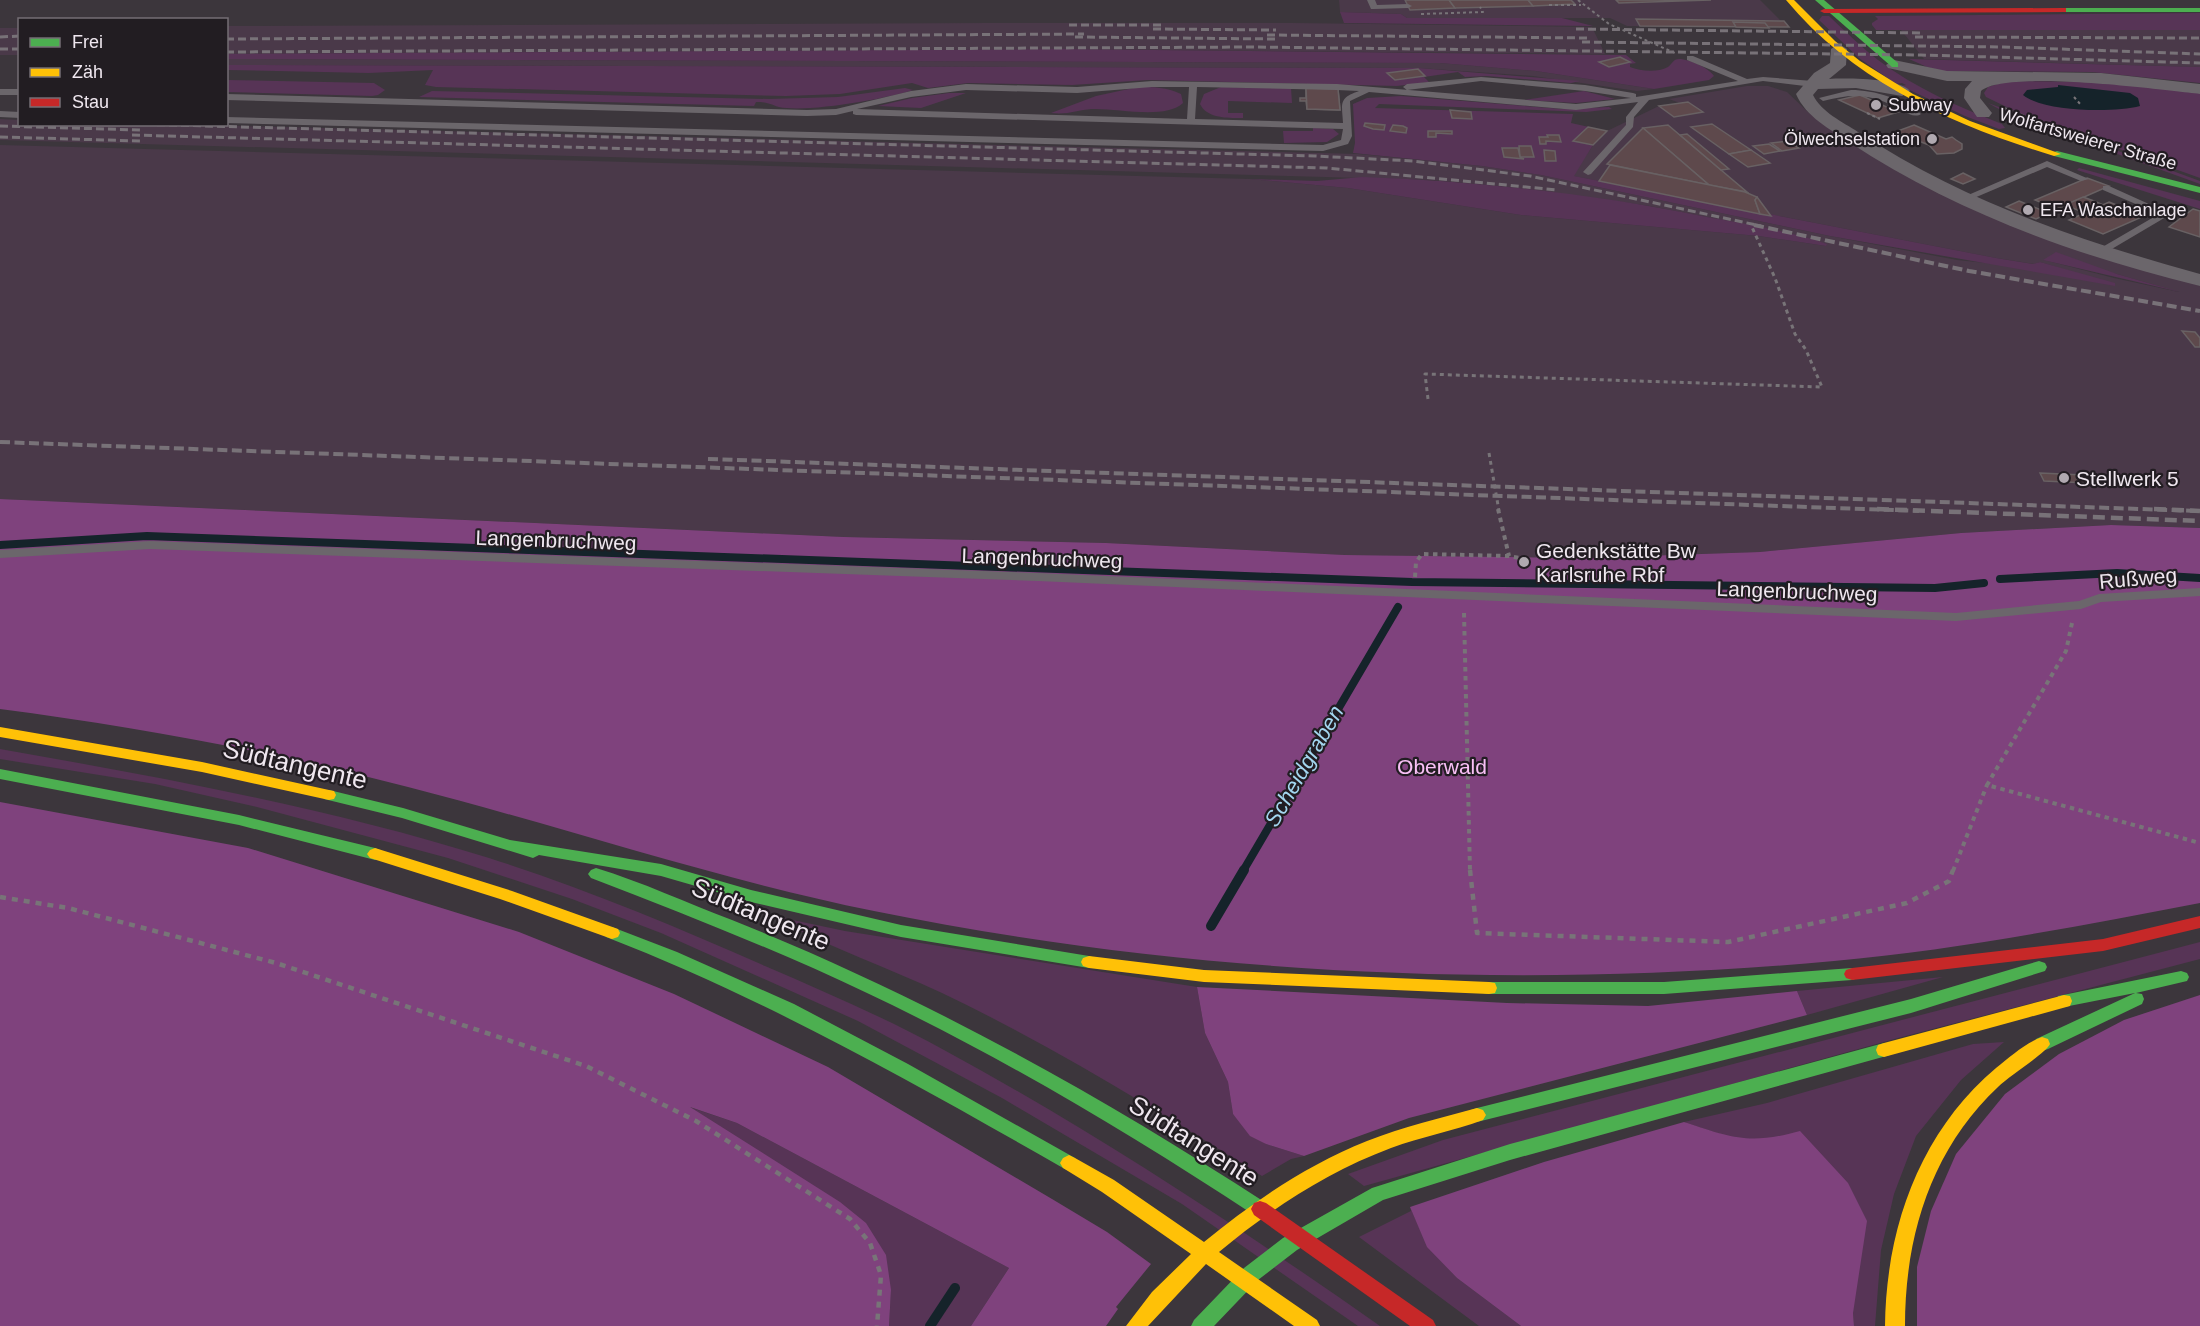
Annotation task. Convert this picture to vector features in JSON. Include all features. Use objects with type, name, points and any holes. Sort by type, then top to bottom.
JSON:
[{"type":"main road","points":[[1825,5],[2200,1]]},
{"type":"main road","points":[[1793,4],[2200,10]]},
{"type":"main road","name":"Wolfartsweierer Straße","points":[[1793,4],[1839,50],[1860,66],[1902,91],[1981,128],[2056,154],[2200,189]]},
{"type":"main road","name":"Wolfartsweierer Straße","points":[[1825,5],[1894,65],[1930,87]]},
{"type":"main road","name":"Wolfartsweierer Straße","points":[[2020,127],[2200,189]]},
{"type":"main road","name":"Südtangente","points":[[0,732],[202,766],[360,804],[512,845],[610,879],[778,946],[911,1008],[1084,1101],[1278,1222],[1426,1326]]},
{"type":"main road","points":[[0,774],[239,820],[371,853],[506,895],[623,937],[741,986],[920,1078],[1108,1186],[1310,1326]]},
{"type":"main road","points":[[512,845],[661,870],[751,896],[901,931],[1048,957],[1204,976],[1523,990],[1664,988],[1853,974],[2103,945]]},
{"type":"main road","points":[[1138,1324],[1174,1282],[1211,1246],[1252,1214],[1332,1167],[1393,1140],[1477,1115],[1951,996],[2103,945],[2200,922]]},
{"type":"main road","points":[[1201,1326],[1251,1274],[1290,1244],[1378,1194],[1510,1152],[2048,1005],[2186,976],[2050,1039],[1991,1081],[1967,1105],[1947,1132],[1932,1159],[1910,1208],[1898,1269],[1895,1326]]},
{"type":"street","points":[[1818,91],[1838,65],[1839,50]]},
{"type":"street","name":"Wolfartsweierer Straße","points":[[1894,65],[1947,76],[2010,77]]},
{"type":"street","points":[[2010,77],[2101,78],[2200,89]]},
{"type":"street","name":"Wolfartsweierer Straße","points":[[1988,115],[1975,103],[1964,98],[1981,82],[2010,77]]},
{"type":"street","points":[[1902,91],[1856,83],[1804,94],[1806,100],[1824,116],[1884,157],[1964,198],[2102,251],[2200,280]]},
{"type":"lane","points":[[1371,0],[1374,7],[1408,6]]},
{"type":"lane","points":[[1690,58],[1746,81]]},
{"type":"lane","points":[[228,120],[1304,148],[1330,147],[1345,142],[1348,136],[1346,108],[1349,97],[1380,91],[1481,79],[1585,88],[1647,97]]},
{"type":"lane","points":[[836,112],[911,94],[952,88],[1077,90],[1136,84],[1337,87],[1576,107],[1624,102],[1746,81],[1781,79],[1818,91],[1863,92],[1917,114]]},
{"type":"lane","points":[[1191,122],[1193,84]]},
{"type":"lane","points":[[0,92],[18,92]]},
{"type":"lane","points":[[228,97],[1346,126]]},
{"type":"lane","points":[[1588,172],[1630,125],[1630,117],[1647,97]]},
{"type":"lane","points":[[0,114],[18,115]]},
{"type":"lane","points":[[1964,198],[2047,164],[2084,179]]},
{"type":"lane","points":[[2102,251],[2166,214],[2110,190]]},
{"type":"lane","name":"Langenbruchweg","points":[[0,554],[162,546],[1050,578],[1956,617],[2081,605]]},
{"type":"lane","name":"Rußweg","points":[[2081,605],[2099,598],[2200,592]]},
{"type":"path","points":[[1578,0],[1584,8],[1652,44],[1690,58]]},
{"type":"path","points":[[1549,5],[1581,5]]},
{"type":"path","points":[[1424,14],[1483,12],[1480,7]]},
{"type":"path","points":[[1578,9],[1584,8]]},
{"type":"path","points":[[1964,98],[2090,140]]},
{"type":"path","points":[[1866,113],[1880,119]]},
{"type":"path","points":[[1428,399],[1425,374],[1822,387],[1806,350],[1795,334],[1778,285],[1751,225]]},
{"type":"path","points":[[1489,453],[1501,525],[1509,556]]},
{"type":"path","points":[[1415,574],[1416,562],[1422,554],[1509,556],[1525,559]]},
{"type":"path","points":[[1464,597],[1470,881],[1477,933],[1728,942],[1907,903],[1949,881],[1987,785],[2066,651],[2071,625],[2081,605]]},
{"type":"path","points":[[1987,785],[2200,843]]},
{"type":"path","points":[[0,897],[68,908],[276,963],[460,1022],[586,1066],[696,1121],[850,1219],[870,1243],[880,1275],[877,1326]]},
{"type":"shaded area","points":[[1339,0],[1760,0],[1787,27],[1627,26],[1610,18],[1407,18],[1401,14],[1340,12]]},
{"type":"shaded area","points":[[1340,12],[1401,14],[1407,18],[1562,18],[1593,26],[1344,23]]},
{"type":"shaded area","points":[[2200,13],[2200,30],[1876,30],[1872,25],[1878,19],[1875,16]]},
{"type":"shaded area","points":[[1822,16],[1829,16],[1853,39],[1892,70],[1922,88],[2002,124],[2005,128],[1999,129],[1965,116],[1901,86],[1906,85],[1902,83],[1896,84],[1859,58],[1819,20]]},
{"type":"shaded area","points":[[1293,23],[1592,27],[1605,54],[1063,49],[228,54],[228,26]]},
{"type":"shaded area","points":[[0,28],[18,28],[18,55],[0,55]]},
{"type":"shaded area","points":[[1901,30],[2200,30],[2200,67],[1924,59]]},
{"type":"shaded area","points":[[1063,49],[1626,55],[1636,63],[1630,64],[1630,67],[1639,70],[1664,69],[1679,59],[1698,65],[1714,76],[1709,80],[1654,89],[1536,71],[1440,63],[228,59],[228,54]]},
{"type":"shaded area","points":[[228,59],[1440,63],[1536,71],[1654,89],[1637,91],[1533,76],[1419,68],[228,65]]},
{"type":"shaded area","points":[[1909,59],[2200,67],[2200,83],[2092,72],[1943,71]]},
{"type":"shaded area","points":[[228,65],[1419,68],[1580,81],[1571,83],[1487,76],[1465,77],[1458,72],[1424,77],[1429,82],[1397,86],[1148,80],[1072,85],[968,83],[928,88],[912,83],[840,94],[786,96],[436,87],[425,85],[433,70],[369,73],[228,70]]},
{"type":"shaded area","points":[[228,80],[374,83],[385,90],[372,96],[228,92]]},
{"type":"shaded area","points":[[2007,81],[2103,82],[2200,92],[2200,178],[2019,113],[1986,97],[1984,93],[1988,87]]},
{"type":"shaded area","points":[[2058,85],[2130,93],[2138,98],[2140,106],[2113,110],[2079,110],[2046,105],[2023,95],[2027,90],[2058,87]]},
{"type":"shaded area","points":[[1747,86],[1768,86],[1787,92],[1808,112],[1843,138],[1891,167],[2200,286],[2200,528],[2111,525],[1961,533],[1760,552],[1584,558],[1345,555],[1106,543],[844,537],[0,499],[0,145],[1250,179],[1348,188],[1521,215],[1759,236],[1826,246],[1826,244],[1747,225],[1650,206],[1528,189],[1434,180],[0,140],[0,119],[18,120],[18,126],[228,126],[1358,154],[1482,166],[1541,175],[1830,236],[1957,260],[2073,272],[2040,262],[2034,264],[1996,258],[1573,176],[1593,145],[1607,131],[1659,106],[1680,103],[1669,99]],"holes":[[[2044,260],[2117,274],[2179,292],[2114,278]]]},
{"type":"shaded area","points":[[1138,87],[1160,88],[1176,92],[1181,94],[1183,103],[1165,111],[1153,112],[1092,109],[1051,113],[1096,96]]},
{"type":"shaded area","points":[[1221,87],[1291,88],[1292,103],[1228,101],[1228,113],[1243,113],[1243,118],[1219,117],[1208,113],[1200,104],[1204,94]]},
{"type":"shaded area","points":[[905,88],[913,90],[866,101],[808,108],[779,107],[760,102],[756,102],[754,106],[419,97],[432,91],[769,99],[838,97]]},
{"type":"shaded area","points":[[1584,91],[1615,99],[1576,103],[1524,100]]},
{"type":"shaded area","points":[[966,93],[921,108],[878,106],[912,98]]},
{"type":"shaded area","points":[[1401,96],[1562,109],[1609,107],[1612,109],[1586,112],[1379,104],[1375,108],[1573,114],[1571,123],[1607,131],[1593,145],[1574,176],[1996,258],[2033,264],[2040,262],[2115,283],[2115,286],[1830,236],[1541,175],[1482,166],[1353,153],[1355,143],[1353,104],[1367,98]]},
{"type":"shaded area","points":[[1988,103],[2200,181],[2200,184],[2010,115]]},
{"type":"shaded area","points":[[1313,128],[1333,129],[1339,134],[1327,142],[1284,143],[1283,131],[1313,131]]},
{"type":"shaded area","points":[[2079,168],[2200,201],[2200,209],[2077,170]]},
{"type":"shaded area","points":[[1362,177],[1492,185],[1578,195],[1752,225],[1827,244],[1826,246],[1759,236],[1521,215],[1348,188],[1250,179],[1317,181]]},
{"type":"shaded area","points":[[2056,252],[2117,274],[2180,292],[2043,260]]},
{"type":"shaded area","points":[[0,749],[185,783],[368,824],[489,858],[663,922],[878,1016],[1000,1081],[1166,1182],[1380,1326],[1358,1326],[1182,1204],[1002,1098],[858,1021],[661,933],[572,899],[448,858],[257,807],[155,784],[0,759]]},
{"type":"shaded area","points":[[783,918],[845,931],[1197,987],[1205,1033],[1228,1082],[1233,1114],[1266,1144],[1304,1156],[1291,1159],[1262,1176],[1065,1057],[942,993],[780,921]]},
{"type":"shaded area","points":[[2200,942],[2200,959],[1898,1038],[1364,1186],[1348,1174],[1443,1140]]},
{"type":"shaded area","points":[[1943,977],[1807,1015],[1797,991]]},
{"type":"shaded area","points":[[2004,1042],[1961,1080],[1916,1136],[1894,1194],[1881,1250],[1875,1326],[1854,1326],[1853,1313],[1770,1139],[1735,1139],[1684,1122],[1767,1103],[1973,1044]]},
{"type":"shaded area","points":[[686,1106],[737,1123],[1009,1268],[971,1326],[889,1326],[891,1290]]},
{"type":"shaded area","points":[[1410,1207],[1428,1247],[1457,1278],[1521,1326],[1479,1326],[1359,1237],[1411,1211]]},
{"type":"green space","name":"Oberwald","points":[[0,499],[844,537],[1106,543],[1345,555],[1584,558],[1760,552],[1961,533],[2111,525],[2200,528],[2200,903],[1926,951],[1714,970],[1594,974],[1473,975],[1352,971],[1231,963],[1111,950],[992,933],[874,911],[756,884],[358,774],[154,732],[0,709]]},
{"type":"green space","points":[[0,802],[248,848],[519,932],[674,994],[828,1067],[1107,1232],[1151,1264],[1116,1307],[1118,1309],[1106,1326],[971,1326],[1009,1268],[737,1123],[690,1107],[840,1202],[866,1223],[886,1255],[891,1290],[889,1326],[0,1326]]},
{"type":"green space","points":[[1197,987],[1507,1003],[1648,1006],[1797,991],[1807,1015],[1409,1118],[1304,1156],[1266,1144],[1250,1136],[1233,1114],[1228,1082],[1205,1033]]},
{"type":"green space","points":[[2200,995],[2200,1326],[1917,1326],[1917,1267],[1931,1211],[1956,1154],[2005,1094],[2059,1054],[2124,1020]]},
{"type":"green space","points":[[1684,1122],[1741,1138],[1767,1138],[1800,1131],[1848,1183],[1867,1221],[1853,1313],[1854,1326],[1521,1326],[1457,1278],[1427,1247],[1410,1207],[1544,1162]]},
{"type":"building","points":[[1405,0],[1449,0],[1455,8],[1410,10]]},
{"type":"building","points":[[1449,0],[1528,0],[1533,6],[1455,8]]},
{"type":"building","points":[[1528,0],[1571,0],[1575,4],[1533,6]]},
{"type":"building","points":[[1616,0],[1711,0],[1619,3]]},
{"type":"building","points":[[1636,19],[1784,21],[1789,27],[1640,26]]},
{"type":"building","points":[[1733,22],[1765,23],[1769,28],[1736,27]]},
{"type":"building","points":[[1620,57],[1630,62],[1609,67],[1599,62]]},
{"type":"building","points":[[1418,69],[1425,76],[1395,80],[1387,73]]},
{"type":"building","points":[[1306,88],[1338,89],[1340,110],[1307,109],[1306,101],[1300,101],[1300,98],[1306,98]]},
{"type":"building","points":[[1306,88],[1338,89],[1340,110],[1307,109]]},
{"type":"building","points":[[1860,95],[1898,112],[1878,118],[1839,100]]},
{"type":"building","points":[[1688,102],[1703,112],[1674,117],[1659,106]]},
{"type":"building","points":[[1450,110],[1471,112],[1472,119],[1452,118]]},
{"type":"building","points":[[1365,123],[1385,125],[1384,130],[1364,126]]},
{"type":"building","points":[[1712,124],[1751,150],[1729,154],[1691,127]]},
{"type":"building","points":[[1393,125],[1407,128],[1406,133],[1390,131]]},
{"type":"building","points":[[1668,125],[1747,192],[1709,185],[1643,128]]},
{"type":"building","points":[[1914,125],[1946,139],[1952,137],[1962,144],[1962,149],[1954,153],[1937,154],[1929,145],[1895,132]]},
{"type":"building","points":[[1588,127],[1607,131],[1593,145],[1573,141]]},
{"type":"building","points":[[1643,128],[1709,185],[1607,164]]},
{"type":"building","points":[[1428,131],[1452,131],[1452,134],[1436,133],[1436,137],[1428,137]]},
{"type":"building","points":[[1687,134],[1729,169],[1721,170],[1680,135]]},
{"type":"building","points":[[1547,135],[1559,135],[1561,142],[1546,141],[1546,144],[1540,144],[1539,137],[1548,137]]},
{"type":"building","points":[[1788,141],[1799,148],[1782,151],[1771,143]]},
{"type":"building","points":[[1769,144],[1780,151],[1764,154],[1753,146]]},
{"type":"building","points":[[1519,146],[1531,146],[1534,157],[1520,157]]},
{"type":"building","points":[[1502,148],[1518,148],[1520,157],[1524,159],[1504,157]]},
{"type":"building","points":[[1544,150],[1555,151],[1556,161],[1545,161]]},
{"type":"building","points":[[1751,150],[1770,163],[1748,167],[1729,154]]},
{"type":"building","points":[[1610,165],[1745,192],[1757,197],[1755,200],[1760,214],[1599,181]]},
{"type":"building","points":[[1963,173],[1975,179],[1963,184],[1951,179]]},
{"type":"building","points":[[2087,178],[2109,186],[2057,209],[2035,200]]},
{"type":"building","points":[[1757,197],[1771,216],[1760,214],[1755,200]]},
{"type":"building","points":[[2083,197],[2108,207],[2090,215],[2065,205]]},
{"type":"building","name":"EFA Waschanlage","points":[[2019,201],[2049,213],[2036,219],[2006,207]]},
{"type":"building","points":[[2109,202],[2144,216],[2103,234],[2069,220]]},
{"type":"building","points":[[2193,209],[2200,211],[2200,237],[2169,227]]},
{"type":"building","points":[[2182,331],[2195,332],[2200,338],[2200,347],[2195,347]]},
{"type":"building","name":"Stellwerk 5","points":[[2040,473],[2083,475],[2087,483],[2044,481]]},
{"type":"waterway","points":[[0,545],[147,536],[1412,582],[1935,588],[1984,583]]},
{"type":"waterway","points":[[2000,579],[2117,573],[2200,578]]},
{"type":"waterway","name":"Scheidgraben","points":[[1243,871],[1398,607]]},
{"type":"waterway","name":"Scheidgraben","points":[[1211,926],[1244,870]]},
{"type":"waterway","name":"Scheidgraben","points":[[930,1326],[955,1288]]},
{"type":"railway","points":[[1069,25],[1162,25]]},
{"type":"railway","points":[[1153,29],[1276,30]]},
{"type":"railway","points":[[1576,29],[1924,33]]},
{"type":"railway","points":[[228,39],[1084,34]]},
{"type":"railway","points":[[1267,35],[1591,38]]},
{"type":"railway","points":[[0,37],[18,36]]},
{"type":"railway","points":[[1075,37],[1276,39]]},
{"type":"railway","points":[[1915,37],[2200,38]]},
{"type":"railway","points":[[1582,42],[2003,47],[2200,54]]},
{"type":"railway","points":[[228,52],[1253,47],[1921,55],[2200,63]]},
{"type":"railway","points":[[0,49],[18,49]]},
{"type":"railway","points":[[0,126],[141,130]]},
{"type":"railway","points":[[207,126],[1315,156],[1413,161],[1530,176],[1761,226]]},
{"type":"railway","points":[[132,135],[1327,168],[1558,190]]},
{"type":"railway","points":[[0,137],[141,141]]},
{"type":"railway","points":[[1754,225],[1969,271],[2200,311]]},
{"type":"railway","points":[[0,442],[1919,511]]},
{"type":"railway","points":[[708,459],[2197,511]]},
{"type":"railway","points":[[1877,509],[2200,521]]},
{"type":"railway","points":[[2154,509],[2200,511]]},
{"type":"traffic: fast","points":[[1819,0],[1895,65]]},
{"type":"traffic: fast","points":[[2063,10],[2200,10]]},
{"type":"traffic: fast","points":[[2057,154],[2200,190]]},
{"type":"traffic: fast","points":[[0,774],[239,820],[375,854]]},
{"type":"traffic: fast","points":[[329,795],[403,813],[533,853]]},
{"type":"traffic: fast","points":[[512,845],[661,870],[751,896],[901,931],[1089,962]]},
{"type":"traffic: fast","points":[[596,874],[788,950],[930,1016],[1043,1076],[1153,1140],[1260,1209]]},
{"type":"traffic: fast","points":[[612,933],[672,956],[788,1009],[902,1069],[1069,1163]]},
{"type":"traffic: fast","points":[[1477,1115],[1911,1006],[2039,967]]},
{"type":"traffic: fast","points":[[1489,988],[1664,988],[1852,974]]},
{"type":"traffic: fast","points":[[2064,1001],[2181,977]]},
{"type":"traffic: fast","points":[[2042,1044],[2136,999]]},
{"type":"traffic: fast","points":[[1201,1326],[1251,1274],[1290,1244],[1378,1194],[1510,1152],[1884,1050]]},
{"type":"traffic: slow","points":[[1790,0],[1832,43],[1857,63],[1910,96],[1967,123],[2057,154]]},
{"type":"traffic: slow","points":[[0,732],[202,767],[329,795]]},
{"type":"traffic: slow","points":[[375,854],[506,895],[612,933]]},
{"type":"traffic: slow","points":[[1089,962],[1204,976],[1489,988]]},
{"type":"traffic: slow","points":[[1884,1050],[2064,1001]]},
{"type":"traffic: slow","points":[[1895,1326],[1896,1285],[1902,1244],[1921,1184],[1935,1156],[1951,1129],[1970,1105],[1992,1082],[2042,1044]]},
{"type":"traffic: slow","points":[[1136,1326],[1159,1299],[1210,1249],[1237,1226],[1295,1186],[1359,1153],[1388,1141],[1477,1115]]},
{"type":"traffic: slow","points":[[1069,1163],[1108,1186],[1310,1326]]},
{"type":"traffic: jam","points":[[1824,11],[2063,10]]},
{"type":"traffic: jam","points":[[2103,945],[2200,922]]},
{"type":"traffic: jam","points":[[1852,974],[2103,945]]},
{"type":"traffic: jam","points":[[1260,1209],[1426,1326]]},
{"type":"place","name":"Subway","points":[[1876,105]]},
{"type":"place","name":"Ölwechselstation","points":[[1932,139]]},
{"type":"place","name":"EFA Waschanlage","points":[[2028,210]]},
{"type":"place","name":"Stellwerk 5","points":[[2064,478]]},
{"type":"place","name":"Gedenkstätte Bw Karlsruhe Rbf","points":[[1524,562]]}]
